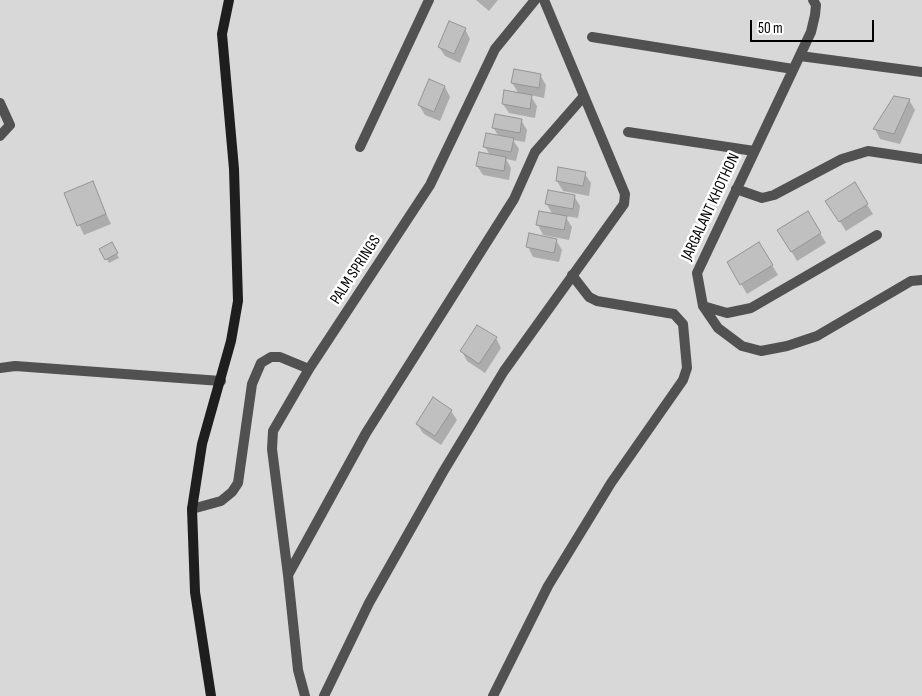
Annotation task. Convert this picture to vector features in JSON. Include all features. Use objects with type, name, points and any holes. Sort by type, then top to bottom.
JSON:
[{"type":"street","points":[[211,696],[195,592],[192,509],[202,444],[231,341],[238,301],[234,169],[222,34],[228,0]]},
{"type":"street","points":[[360,147],[429,0]]},
{"type":"street","name":"PALM SPRINGS","points":[[305,696],[298,670],[272,436],[309,368],[430,185],[494,49],[535,0]]},
{"type":"street","points":[[324,696],[368,604],[443,472],[504,371],[622,209],[625,199],[544,0]]},
{"type":"street","name":"JARGALANT KHOTHON","points":[[813,0],[815,16],[811,32],[697,273],[703,306],[718,328],[742,346],[761,351],[787,346],[817,336],[917,280],[922,271]]},
{"type":"street","points":[[592,37],[793,69]]},
{"type":"street","points":[[800,56],[922,72]]},
{"type":"street","points":[[288,575],[366,433],[514,199],[535,152],[584,96]]},
{"type":"street","points":[[0,104],[10,125],[0,136]]},
{"type":"street","points":[[628,132],[754,151]]},
{"type":"street","points":[[736,189],[762,198],[774,195],[842,159],[868,151],[922,159]]},
{"type":"street","points":[[703,306],[727,313],[751,308],[877,235]]},
{"type":"street","points":[[493,696],[548,586],[612,484],[683,380],[687,368],[683,324],[674,314],[597,301],[589,297],[572,276]]},
{"type":"street","points":[[192,509],[221,501],[232,492],[238,483],[252,384],[261,363],[271,356],[280,357],[309,368]]},
{"type":"street","points":[[0,368],[15,366],[220,381]]},
{"type":"shaded area","points":[[0,0],[922,0],[922,696],[0,696]]},
{"type":"building","points":[[449,21],[466,28],[454,54],[438,47]]},
{"type":"building","points":[[514,69],[541,74],[539,88],[511,83]]},
{"type":"building","points":[[429,79],[445,86],[434,112],[418,105]]},
{"type":"building","points":[[504,90],[532,95],[530,109],[502,104]]},
{"type":"building","points":[[894,96],[910,99],[894,134],[873,129]]},
{"type":"building","points":[[495,114],[522,119],[520,133],[492,128]]},
{"type":"building","points":[[486,133],[514,138],[511,152],[483,147]]},
{"type":"building","points":[[479,152],[506,157],[504,171],[476,166]]},
{"type":"building","points":[[558,167],[586,172],[583,186],[556,181]]},
{"type":"building","points":[[93,181],[106,214],[77,226],[64,193]]},
{"type":"building","points":[[855,182],[868,204],[839,222],[825,201]]},
{"type":"building","points":[[548,190],[575,195],[573,209],[545,204]]},
{"type":"building","points":[[539,211],[567,216],[564,230],[536,225]]},
{"type":"building","points":[[808,211],[821,233],[791,252],[777,230]]},
{"type":"building","points":[[529,233],[557,239],[554,253],[526,247]]},
{"type":"building","points":[[112,242],[118,253],[105,260],[99,249]]},
{"type":"building","points":[[759,242],[773,265],[740,285],[727,262]]},
{"type":"building","points":[[477,325],[497,337],[479,364],[460,351]]},
{"type":"building","points":[[433,397],[452,410],[435,436],[416,424]]}]
